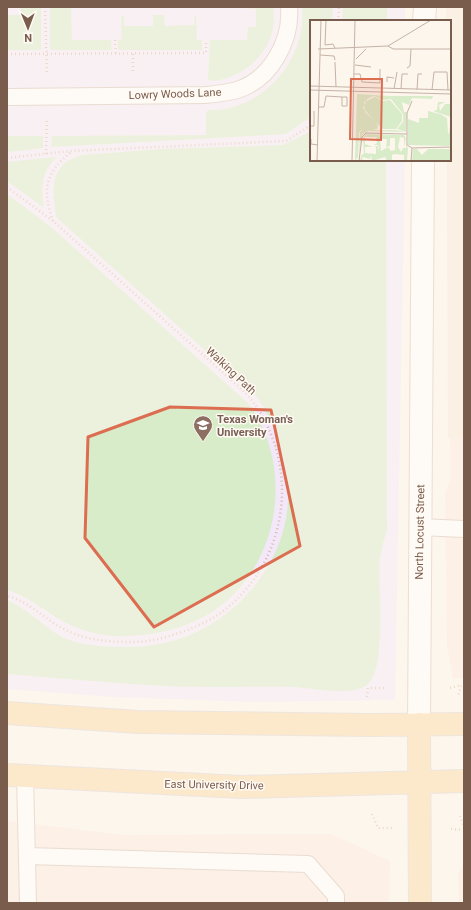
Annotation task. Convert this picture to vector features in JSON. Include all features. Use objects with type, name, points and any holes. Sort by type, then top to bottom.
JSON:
[{"type":"main road","points":[[424,7],[424,20]]},
{"type":"main road","name":"North Locust Street","points":[[420,903],[419,724],[423,161]]},
{"type":"main road","points":[[7,713],[138,722],[369,725],[464,724]]},
{"type":"main road","name":"East University Drive","points":[[16,776],[241,787],[464,781]]},
{"type":"lane","name":"Lowry Woods Lane","points":[[7,97],[206,95],[236,91],[260,78],[271,66],[287,34],[289,7]]},
{"type":"lane","points":[[420,527],[464,529]]},
{"type":"lane","points":[[16,776],[27,856],[28,903]]},
{"type":"lane","points":[[27,856],[308,864],[336,896],[336,903]]},
{"type":"path","points":[[45,7],[45,54],[48,76]]},
{"type":"path","points":[[338,20],[339,7]]},
{"type":"path","points":[[115,40],[116,54]]},
{"type":"path","points":[[7,54],[206,53],[206,40]]},
{"type":"path","points":[[133,54],[133,60]]},
{"type":"path","points":[[46,154],[48,115]]},
{"type":"path","points":[[7,158],[71,151],[286,141],[310,126]]},
{"type":"path","points":[[53,221],[49,210],[48,181],[53,167],[71,151]]},
{"type":"path","name":"Walking Path","points":[[7,187],[53,221],[247,394],[258,407],[276,445],[283,490],[281,512],[274,539],[266,560],[253,580],[239,597],[222,612],[202,624],[174,635],[157,640],[132,642],[100,640],[79,636],[63,629],[31,606],[15,598],[7,596]]},
{"type":"path","points":[[450,688],[461,685],[458,697]]},
{"type":"path","points":[[367,697],[368,688],[387,688]]},
{"type":"path","points":[[372,814],[378,828],[394,828]]},
{"type":"path","points":[[460,816],[464,827]]},
{"type":"path","points":[[451,828],[464,830]]},
{"type":"highlighted area","points":[[170,407],[271,410],[300,546],[238,582],[154,627],[85,538],[88,437]]},
{"type":"shaded area","name":"Texas Woman's University","points":[[7,7],[405,7],[405,20],[310,20],[310,161],[405,161],[395,700],[254,702],[113,697],[7,689]]},
{"type":"shaded area","points":[[446,7],[464,7],[464,438],[448,438],[447,161],[451,161],[451,20],[446,20]]},
{"type":"shaded area","points":[[450,438],[464,438],[464,678],[453,678],[447,644],[445,494],[451,478]]},
{"type":"shaded area","points":[[7,821],[123,835],[331,834],[390,861],[389,903],[7,903]]},
{"type":"shaded area","points":[[464,864],[464,903],[459,903],[458,873]]},
{"type":"green space","points":[[21,7],[41,7],[41,50],[7,50],[7,15],[20,15]]},
{"type":"green space","points":[[50,7],[71,7],[72,40],[111,40],[112,50],[50,50]]},
{"type":"green space","points":[[247,7],[273,7],[274,21],[272,34],[267,46],[250,66],[239,73],[213,81],[208,79],[210,40],[247,40],[248,27],[256,27],[256,9]]},
{"type":"green space","points":[[302,7],[333,7],[332,20],[310,20],[310,118],[286,134],[51,147],[52,136],[206,135],[206,113],[208,110],[228,108],[246,102],[263,92],[277,79],[289,63],[297,46],[302,27]]},
{"type":"green space","points":[[343,7],[387,7],[387,20],[342,20]]},
{"type":"green space","points":[[153,15],[164,15],[165,26],[194,25],[196,15],[197,40],[202,40],[202,50],[118,50],[118,40],[122,39],[121,16],[124,16],[124,26],[153,26]]},
{"type":"green space","points":[[310,132],[310,161],[386,161],[387,530],[380,559],[380,641],[375,672],[370,682],[363,687],[354,690],[332,691],[291,687],[164,686],[7,674],[7,600],[27,611],[57,634],[78,643],[94,646],[128,647],[167,643],[198,631],[219,619],[239,603],[255,585],[269,564],[280,542],[286,518],[288,494],[286,469],[283,456],[275,431],[257,397],[56,217],[54,187],[55,178],[58,171],[64,164],[83,155],[161,149],[283,145]]},
{"type":"green space","points":[[7,136],[43,136],[43,148],[7,152]]},
{"type":"green space","points":[[57,157],[48,168],[43,181],[44,208],[7,181],[7,162]]},
{"type":"green space","points":[[7,194],[50,226],[249,404],[263,429],[272,457],[276,485],[274,514],[266,542],[254,568],[237,591],[215,610],[195,621],[174,629],[152,634],[120,636],[101,635],[65,623],[27,599],[7,590]]},
{"type":"place","name":"Texas Woman's University","points":[[203,442]]}]
